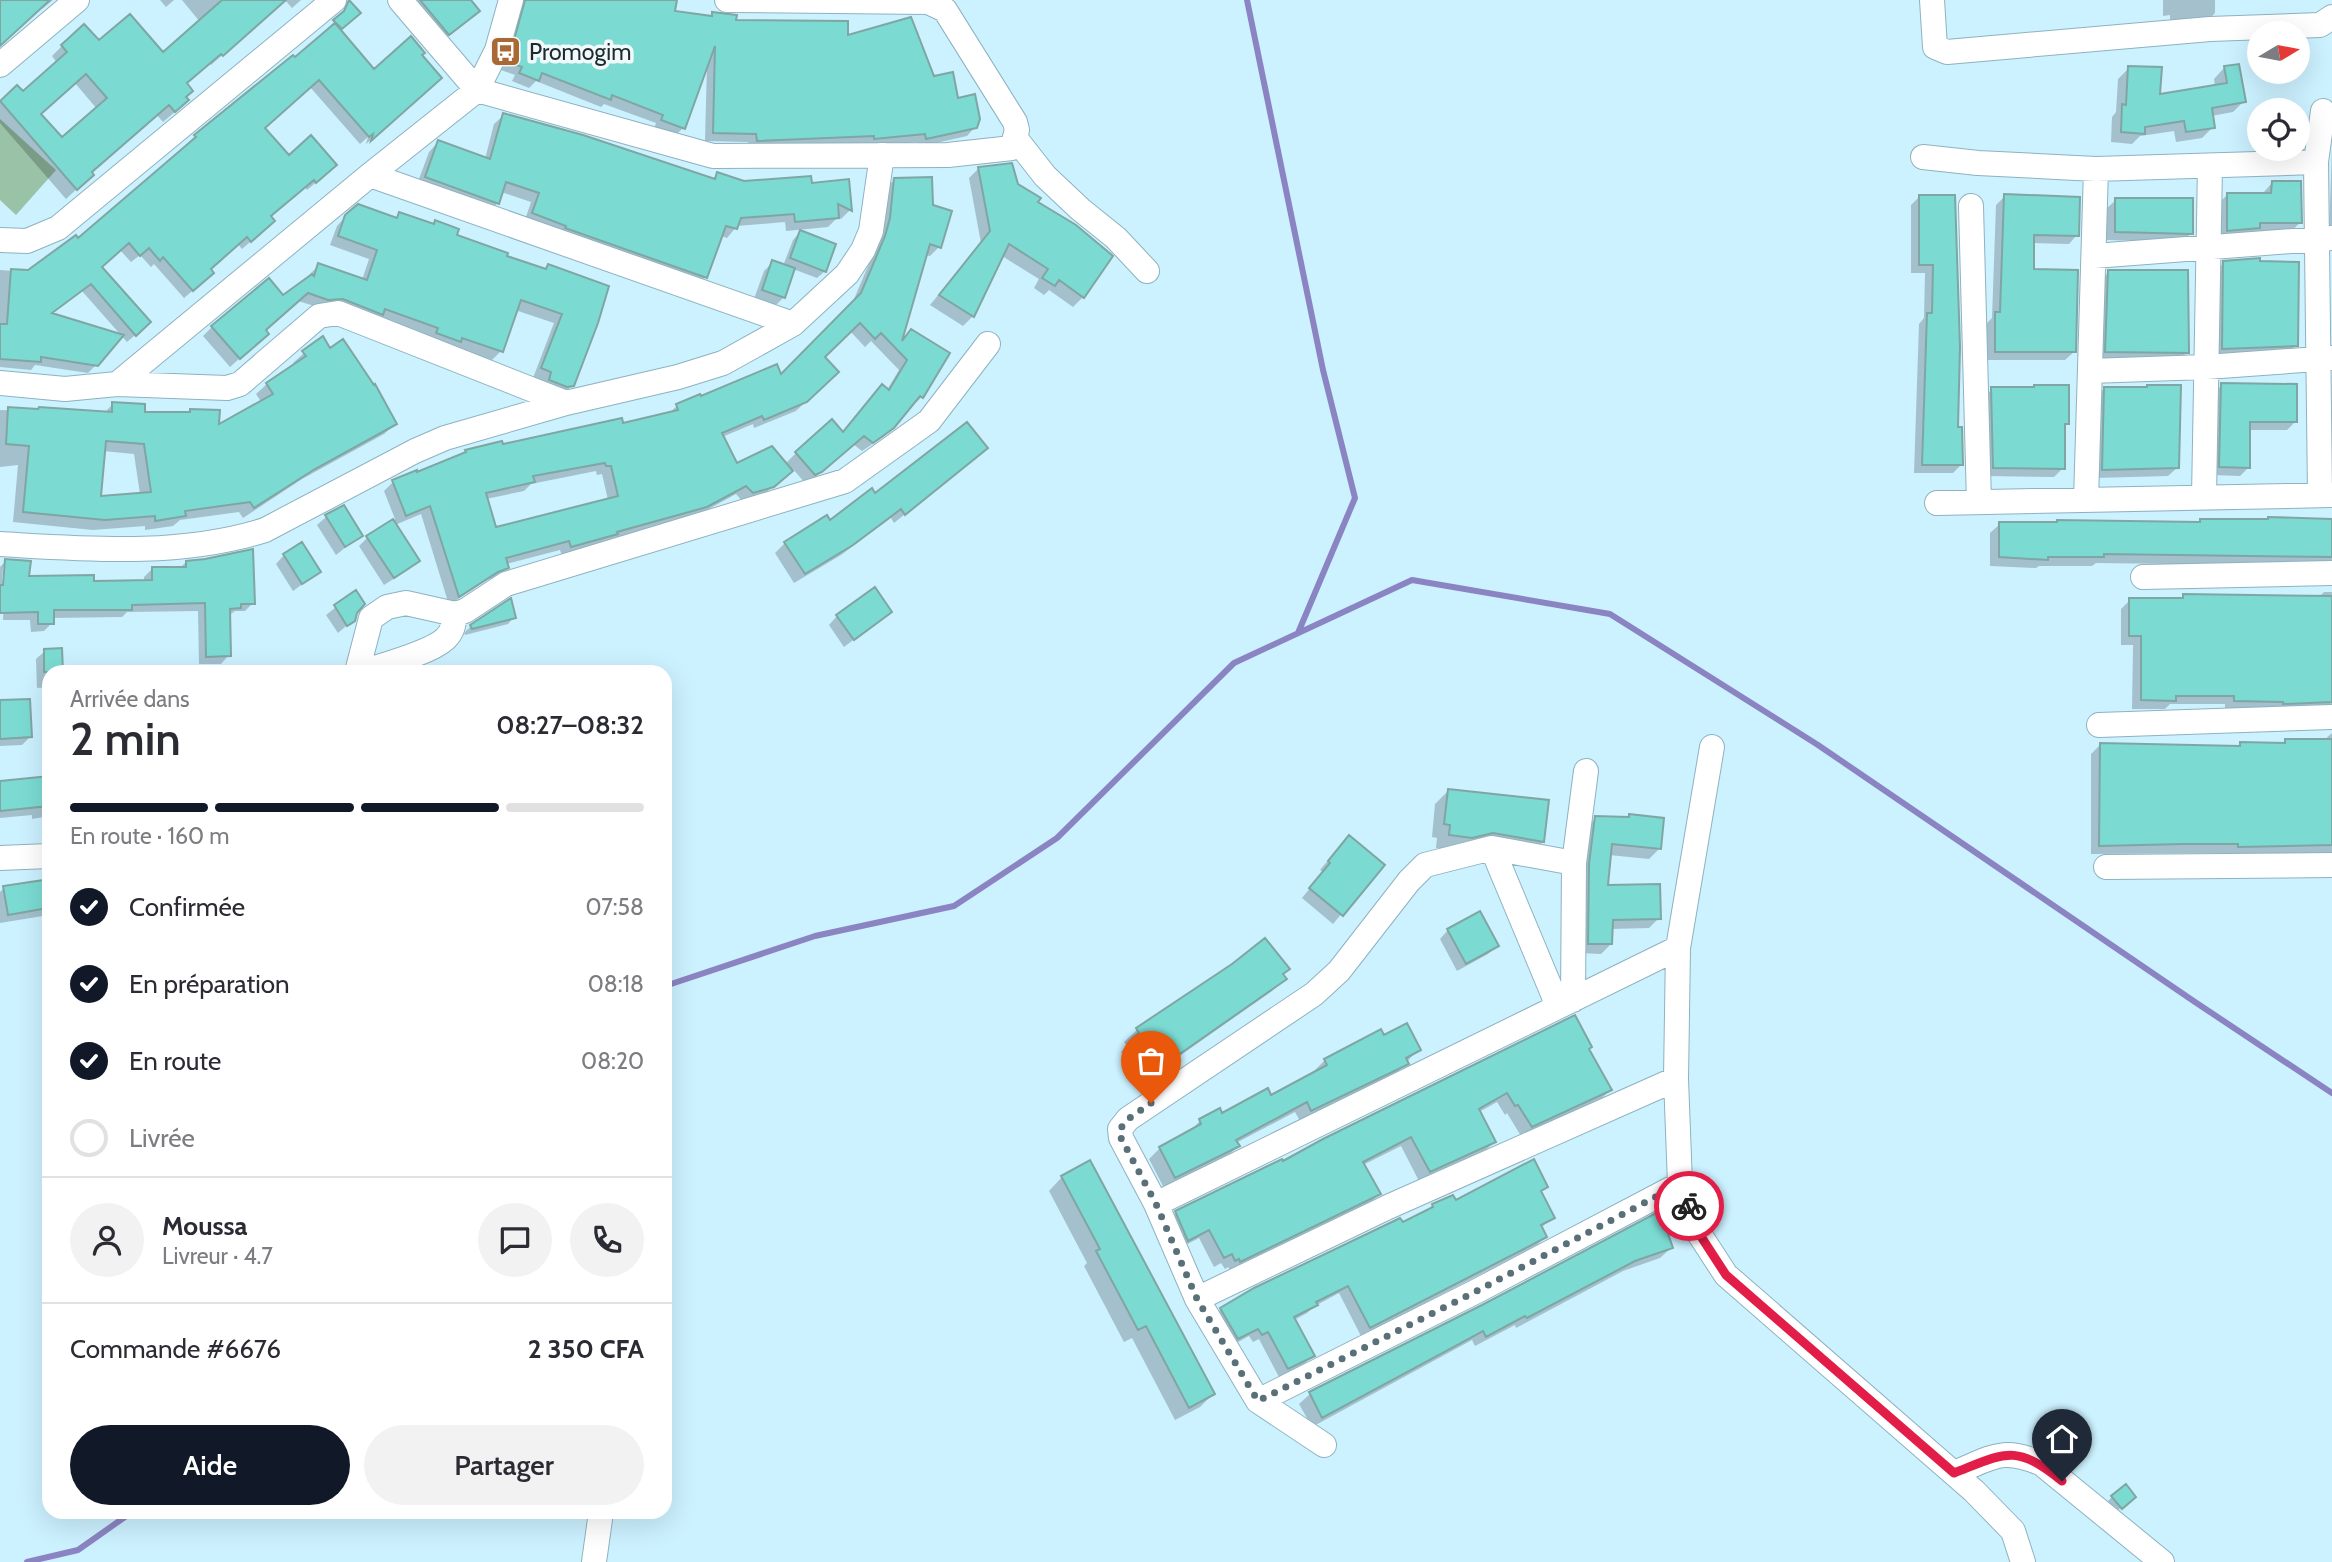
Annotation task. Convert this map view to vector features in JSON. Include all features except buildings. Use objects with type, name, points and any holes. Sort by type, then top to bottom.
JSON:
[{"type":"street","points":[[0,65],[77,0]]},
{"type":"street","points":[[0,240],[27,241],[58,228],[334,0]]},
{"type":"street","points":[[400,0],[477,90],[713,156],[948,155],[1012,148],[1016,139],[1016,122],[945,10],[928,2],[727,0]]},
{"type":"street","points":[[117,384],[477,90],[497,50],[511,0]]},
{"type":"street","points":[[1932,0],[1935,47],[1947,52],[2210,29],[2319,25],[2332,17]]},
{"type":"street","points":[[1937,503],[2326,495],[2324,238],[2316,162],[2323,111]]},
{"type":"street","points":[[1016,139],[1045,176],[1116,238],[1147,271]]},
{"type":"street","points":[[0,544],[113,551],[206,544],[240,538],[265,530],[444,438],[566,403],[678,377],[723,363],[793,324],[848,274],[871,231],[882,155]]},
{"type":"street","points":[[1923,157],[1979,163],[2096,169],[2316,162]]},
{"type":"street","points":[[2204,497],[2210,166]]},
{"type":"street","points":[[2086,500],[2096,169]]},
{"type":"street","points":[[370,175],[793,324]]},
{"type":"street","points":[[1971,206],[1979,502]]},
{"type":"street","points":[[2094,256],[2324,238]]},
{"type":"street","points":[[0,383],[65,389],[117,384],[227,388],[240,384],[319,316],[338,313],[566,403]]},
{"type":"street","points":[[361,665],[371,618],[387,607],[406,603],[455,614],[465,611],[506,584],[845,481],[929,421],[988,344]]},
{"type":"street","points":[[2090,371],[2206,367],[2325,358]]},
{"type":"street","points":[[2143,577],[2332,573]]},
{"type":"street","points":[[379,665],[434,646],[445,639],[453,628],[455,614]]},
{"type":"street","points":[[2099,725],[2332,717]]},
{"type":"street","points":[[1712,747],[1678,948],[1676,1079],[1680,1184],[1700,1235],[1726,1275],[1954,1473],[2013,1531],[2023,1562]]},
{"type":"street","points":[[1565,1003],[1573,863],[1586,771]]},
{"type":"street","points":[[1492,848],[1565,1003]]},
{"type":"street","points":[[1324,1445],[1258,1401],[1197,1299],[1156,1204],[1121,1138],[1120,1129],[1128,1119],[1314,994],[1339,971],[1409,881],[1425,865],[1492,848],[1573,863]]},
{"type":"street","points":[[0,858],[42,856]]},
{"type":"street","points":[[2105,867],[2332,865]]},
{"type":"street","points":[[1156,1204],[1678,948]]},
{"type":"street","points":[[1197,1299],[1388,1207],[1676,1079]]},
{"type":"street","points":[[1258,1401],[1475,1292],[1680,1184]]},
{"type":"street","points":[[1954,1473],[2003,1454],[2021,1455],[2042,1465],[2162,1562]]},
{"type":"street","points":[[594,1562],[600,1519]]},
{"type":"green space","points":[[0,119],[56,170],[16,215],[0,200]]},
{"type":"waterway","points":[[1247,0],[1323,370],[1355,498],[1298,633]]},
{"type":"waterway","points":[[672,984],[815,936],[954,906],[1057,838],[1234,663],[1412,580],[1610,614],[1818,745],[2332,1093]]},
{"type":"waterway","points":[[27,1562],[78,1550],[122,1519]]},
{"type":"way so far","points":[[1151,1103],[1128,1119],[1120,1129],[1121,1138],[1156,1204],[1197,1299],[1258,1401],[1475,1292],[1680,1184],[1689,1206]]},
{"type":"place","name":"Promogim","points":[[506,52]]},
{"type":"route","points":[[1689,1206],[1700,1235],[1726,1275],[1954,1473],[2003,1454],[2021,1455],[2042,1465],[2062,1481]]}]
